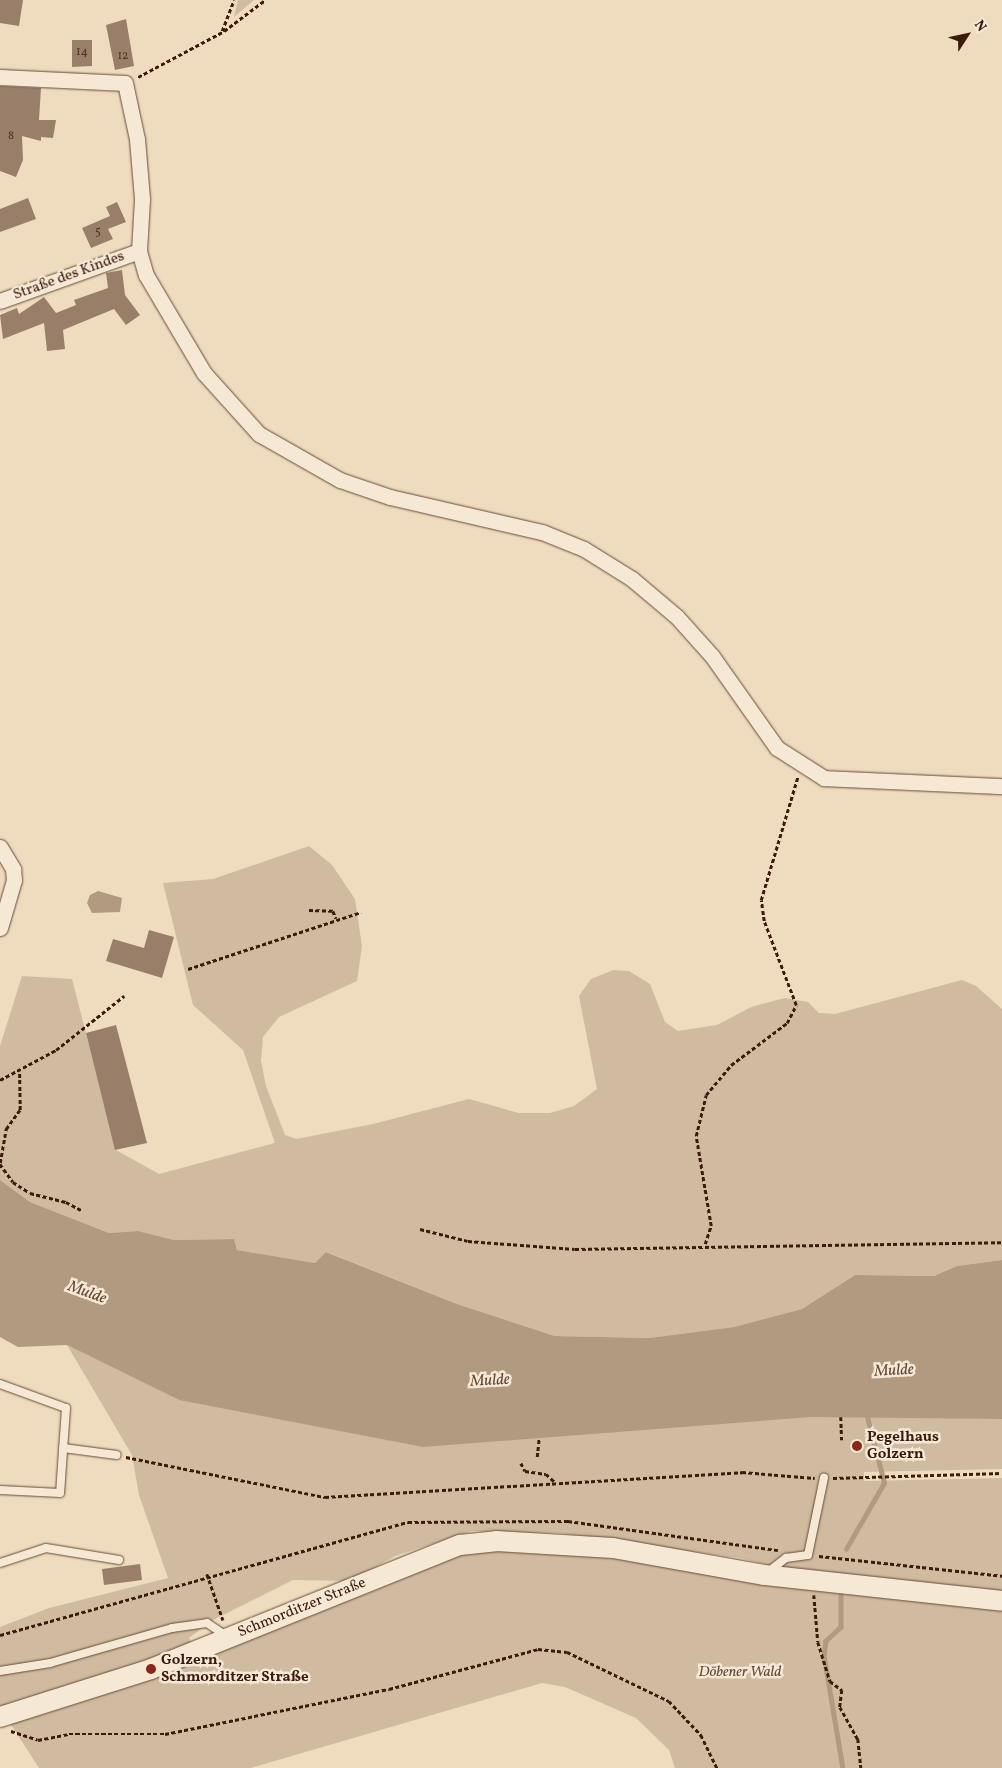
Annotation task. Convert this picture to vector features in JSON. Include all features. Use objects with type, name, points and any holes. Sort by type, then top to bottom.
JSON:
[{"type":"main road","name":"Schmorditzer Straße","points":[[3,1722],[86,1694],[460,1545],[496,1541],[613,1548],[764,1575],[1002,1601]]},
{"type":"street","points":[[0,77],[125,83]]},
{"type":"street","name":"Straße des Kindes","points":[[125,83],[137,139],[142,199],[139,251],[146,275],[191,353],[233,410],[287,454],[340,480],[390,497],[564,539],[632,579],[697,637],[777,748],[801,766],[824,778],[851,782],[1002,786]]},
{"type":"street","name":"Straße des Kindes","points":[[0,301],[139,251]]},
{"type":"street","points":[[0,847],[14,880],[0,928]]},
{"type":"lane","points":[[0,1384],[66,1408],[60,1493],[0,1490]]},
{"type":"lane","points":[[63,1448],[117,1455]]},
{"type":"lane","points":[[764,1575],[786,1558],[808,1554],[824,1478]]},
{"type":"lane","points":[[0,1562],[46,1548],[119,1560]]},
{"type":"lane","points":[[0,1671],[207,1623],[229,1638]]},
{"type":"path","points":[[222,32],[234,0]]},
{"type":"path","points":[[125,83],[222,32],[265,0]]},
{"type":"path","points":[[705,1244],[711,1226],[696,1136],[706,1095],[731,1065],[787,1023],[796,1005],[764,921],[761,900],[801,766]]},
{"type":"path","points":[[309,910],[333,911],[336,918]]},
{"type":"path","points":[[188,969],[336,918],[361,912]]},
{"type":"path","points":[[0,1080],[56,1050],[124,996]]},
{"type":"path","points":[[19,1071],[20,1110],[6,1129],[0,1163],[13,1182],[30,1193],[66,1202],[83,1211]]},
{"type":"path","points":[[420,1229],[521,1246],[705,1244],[863,1247],[1002,1242]]},
{"type":"path","points":[[841,1417],[842,1440]]},
{"type":"path","points":[[537,1457],[539,1439]]},
{"type":"path","points":[[117,1455],[325,1497],[742,1472],[824,1478],[1002,1473]]},
{"type":"path","points":[[521,1463],[525,1471],[546,1474],[556,1484]]},
{"type":"path","points":[[0,1635],[207,1574],[408,1522],[568,1521]]},
{"type":"path","points":[[207,1574],[229,1638]]},
{"type":"path","points":[[822,1582],[818,1642],[830,1681],[842,1690],[840,1707],[858,1739],[861,1768]]},
{"type":"path","points":[[3,1722],[38,1740],[69,1734],[165,1734],[389,1689],[538,1650],[567,1652],[669,1701],[701,1735],[716,1768]]},
{"type":"green space","points":[[238,0],[254,0],[234,17]]},
{"type":"green space","points":[[309,846],[332,865],[355,899],[362,946],[357,981],[279,1017],[263,1037],[261,1061],[266,1086],[285,1135],[296,1139],[373,1124],[469,1099],[519,1113],[550,1113],[574,1106],[597,1089],[579,996],[591,979],[613,970],[629,971],[650,984],[665,1022],[678,1031],[717,1025],[751,1007],[785,998],[808,1002],[819,1013],[835,1014],[962,980],[976,986],[1002,1009],[1002,1260],[957,1266],[934,1276],[855,1275],[802,1309],[734,1327],[649,1338],[555,1336],[457,1304],[327,1252],[315,1263],[237,1250],[234,1239],[174,1240],[138,1231],[109,1233],[30,1202],[0,1180],[0,1046],[22,976],[72,979],[116,1150],[159,1174],[275,1143],[243,1050],[193,1005],[163,883],[213,879]]},
{"type":"green space","points":[[67,1345],[179,1400],[1002,1419],[1002,1469],[864,1472],[864,1481],[1002,1478],[1002,1593],[791,1570],[740,1558],[559,1533],[472,1531],[395,1556],[351,1581],[293,1580],[213,1620],[189,1638],[192,1645],[0,1709],[0,1627],[49,1608],[168,1578],[139,1495],[132,1455]]},
{"type":"green space","name":"Döbener Wald","points":[[487,1548],[630,1556],[1002,1608],[1002,1768],[675,1768],[669,1750],[636,1718],[565,1687],[542,1683],[251,1768],[39,1768],[10,1723],[455,1553]]},
{"type":"water","points":[[98,891],[122,898],[120,912],[92,913],[87,903],[90,895]]},
{"type":"water","name":"Mulde","points":[[0,1180],[30,1202],[109,1233],[138,1231],[174,1240],[234,1239],[237,1250],[315,1263],[326,1252],[457,1304],[555,1336],[649,1338],[734,1327],[802,1309],[855,1275],[934,1276],[957,1266],[1002,1260],[1002,1419],[811,1417],[423,1447],[179,1400],[67,1345],[18,1347],[0,1337]]},
{"type":"building","points":[[0,0],[23,0],[19,26],[0,23]]},
{"type":"building","points":[[126,19],[134,66],[115,70],[106,25]]},
{"type":"building","points":[[72,40],[92,40],[92,66],[72,67]]},
{"type":"building","points":[[0,86],[41,88],[39,120],[56,120],[53,138],[41,137],[41,141],[22,136],[23,160],[16,177],[0,171]]},
{"type":"building","points":[[28,198],[36,219],[0,232],[0,209]]},
{"type":"building","points":[[117,202],[126,222],[108,229],[113,239],[91,248],[82,228],[110,216],[106,207]]},
{"type":"building","points":[[122,270],[125,295],[140,315],[126,325],[114,309],[63,330],[65,349],[47,351],[44,323],[3,339],[0,315],[17,308],[19,314],[44,297],[56,313],[76,305],[74,300],[108,288],[106,273]]},
{"type":"building","points":[[149,930],[174,937],[162,978],[106,961],[113,939],[144,948]]},
{"type":"building","points":[[116,1025],[147,1143],[115,1150],[86,1033]]},
{"type":"building","points":[[140,1564],[142,1580],[104,1585],[102,1569]]},
{"type":"waterway","points":[[846,1549],[884,1483],[866,1413]]},
{"type":"waterway","points":[[841,1595],[841,1627],[826,1641],[824,1655],[843,1768]]},
{"type":"place","name":"Pegelhaus Golzern","points":[[857,1446]]},
{"type":"place","name":"Golzern, Schmorditzer Straße","points":[[151,1669]]}]
